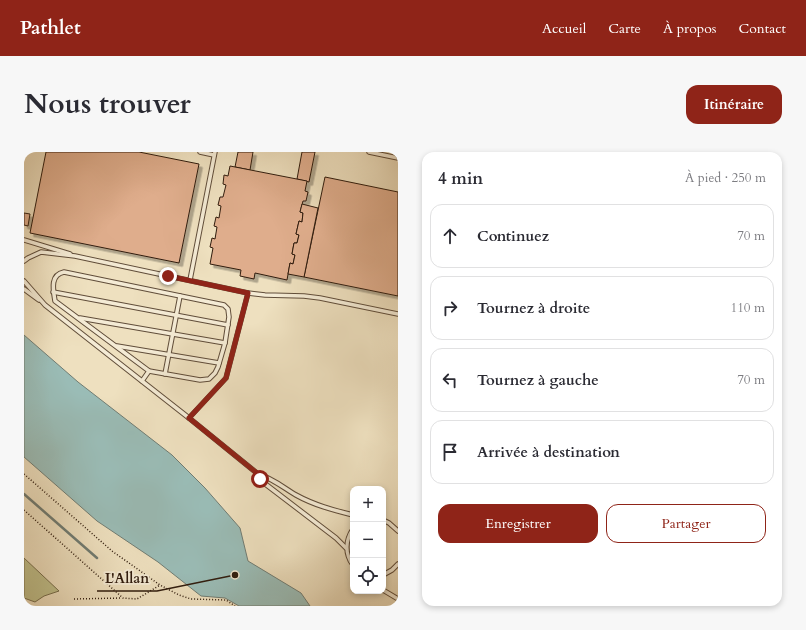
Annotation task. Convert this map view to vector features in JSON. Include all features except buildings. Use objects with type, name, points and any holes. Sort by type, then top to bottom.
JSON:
[{"type":"lane","points":[[190,280],[215,153],[200,152]]},
{"type":"lane","points":[[369,152],[398,158]]},
{"type":"lane","points":[[24,240],[75,256]]},
{"type":"lane","points":[[24,261],[41,252],[75,256],[248,293],[265,296],[315,297],[398,314]]},
{"type":"lane","points":[[49,308],[55,301],[52,286],[56,276],[59,273],[64,272],[224,305],[228,309],[228,325],[225,343],[215,373],[205,380],[149,371],[55,301]]},
{"type":"lane","points":[[25,281],[45,305]]},
{"type":"lane","points":[[24,289],[189,418],[258,474],[264,483],[346,548]]},
{"type":"lane","points":[[54,292],[228,325]]},
{"type":"lane","points":[[189,418],[226,378],[248,293]]},
{"type":"lane","points":[[165,374],[180,296]]},
{"type":"lane","points":[[78,318],[225,343]]},
{"type":"lane","points":[[116,346],[219,363]]},
{"type":"lane","points":[[142,381],[149,371]]},
{"type":"lane","points":[[258,474],[266,476],[314,504],[350,513]]},
{"type":"lane","points":[[386,521],[397,529]]},
{"type":"lane","points":[[350,535],[346,548],[350,560]]},
{"type":"lane","points":[[386,573],[398,564]]},
{"type":"lane","points":[[386,592],[398,599]]},
{"type":"path","points":[[24,474],[112,552],[160,585],[179,595],[191,598],[226,600],[235,606]]},
{"type":"path","points":[[24,510],[123,598]]},
{"type":"path","points":[[74,600],[123,598],[137,599],[160,585]]},
{"type":"green space","points":[[24,558],[59,591],[44,596],[35,602],[24,598]]},
{"type":"water","points":[[24,335],[78,382],[172,455],[205,488],[240,528],[248,561],[301,593],[310,606],[239,606],[225,598],[201,596],[158,562],[97,521],[24,457]]},
{"type":"waterway","points":[[24,494],[97,558]]},
{"type":"place","name":"L'Allan","points":[[235,575]]},
{"type":"route","points":[[168,276],[248,293],[226,378],[189,418],[258,474],[260,479]]}]
